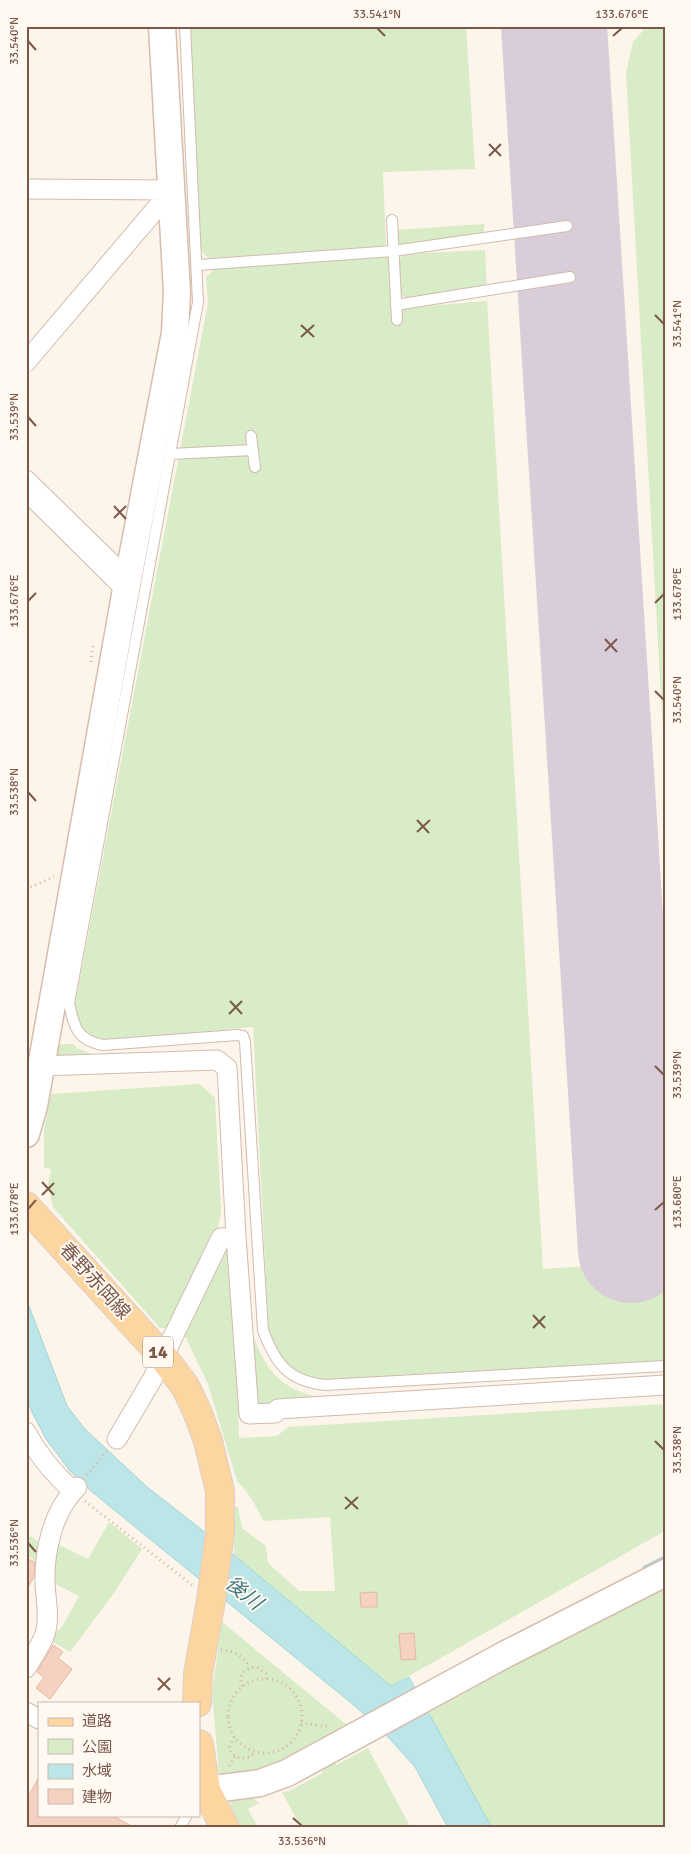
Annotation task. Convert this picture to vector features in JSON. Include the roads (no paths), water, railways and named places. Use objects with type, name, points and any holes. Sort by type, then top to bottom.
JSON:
[{"type":"main road","name":"春野赤岡線","points":[[26,1206],[163,1357],[185,1386],[208,1441],[220,1491],[220,1533],[202,1593],[196,1702]]},
{"type":"main road","points":[[200,1768],[201,1793],[225,1828]]},
{"type":"street","points":[[26,1134],[34,1106],[127,585],[175,333],[177,292],[162,26]]},
{"type":"street","points":[[26,189],[172,190]]},
{"type":"street","points":[[26,362],[172,190]]},
{"type":"street","points":[[26,480],[122,573],[127,585]]},
{"type":"street","points":[[40,1066],[217,1060],[227,1068],[236,1237],[249,1414],[274,1413],[278,1409],[665,1385]]},
{"type":"street","points":[[117,1439],[153,1378],[221,1238],[236,1237]]},
{"type":"street","points":[[26,1668],[45,1635],[48,1620],[45,1571],[50,1535],[62,1508],[75,1489],[58,1478],[27,1434]]},
{"type":"street","points":[[201,1793],[260,1783],[287,1773],[431,1695],[665,1573]]},
{"type":"street","points":[[26,1712],[38,1719]]},
{"type":"lane","points":[[184,26],[198,265],[198,302],[69,1003],[73,1022],[79,1033],[90,1042],[104,1045],[243,1036],[246,1042],[263,1330],[278,1364],[295,1376],[305,1381],[325,1385],[665,1366]]},
{"type":"lane","points":[[392,220],[397,320]]},
{"type":"lane","points":[[198,265],[394,251],[567,226]]},
{"type":"lane","points":[[396,305],[570,277]]},
{"type":"lane","points":[[251,436],[254,467]]},
{"type":"lane","points":[[170,454],[253,450]]},
{"type":"lane","points":[[26,497],[127,585]]},
{"type":"lane","points":[[180,1828],[186,1816]]},
{"type":"water","name":"後川","points":[[26,1298],[67,1406],[85,1429],[146,1486],[234,1555],[391,1686],[409,1677],[492,1828],[448,1828],[415,1767],[390,1739],[356,1707],[91,1491],[70,1471],[46,1439],[26,1396]]},
{"type":"waterway","points":[[645,1568],[665,1558]]}]
